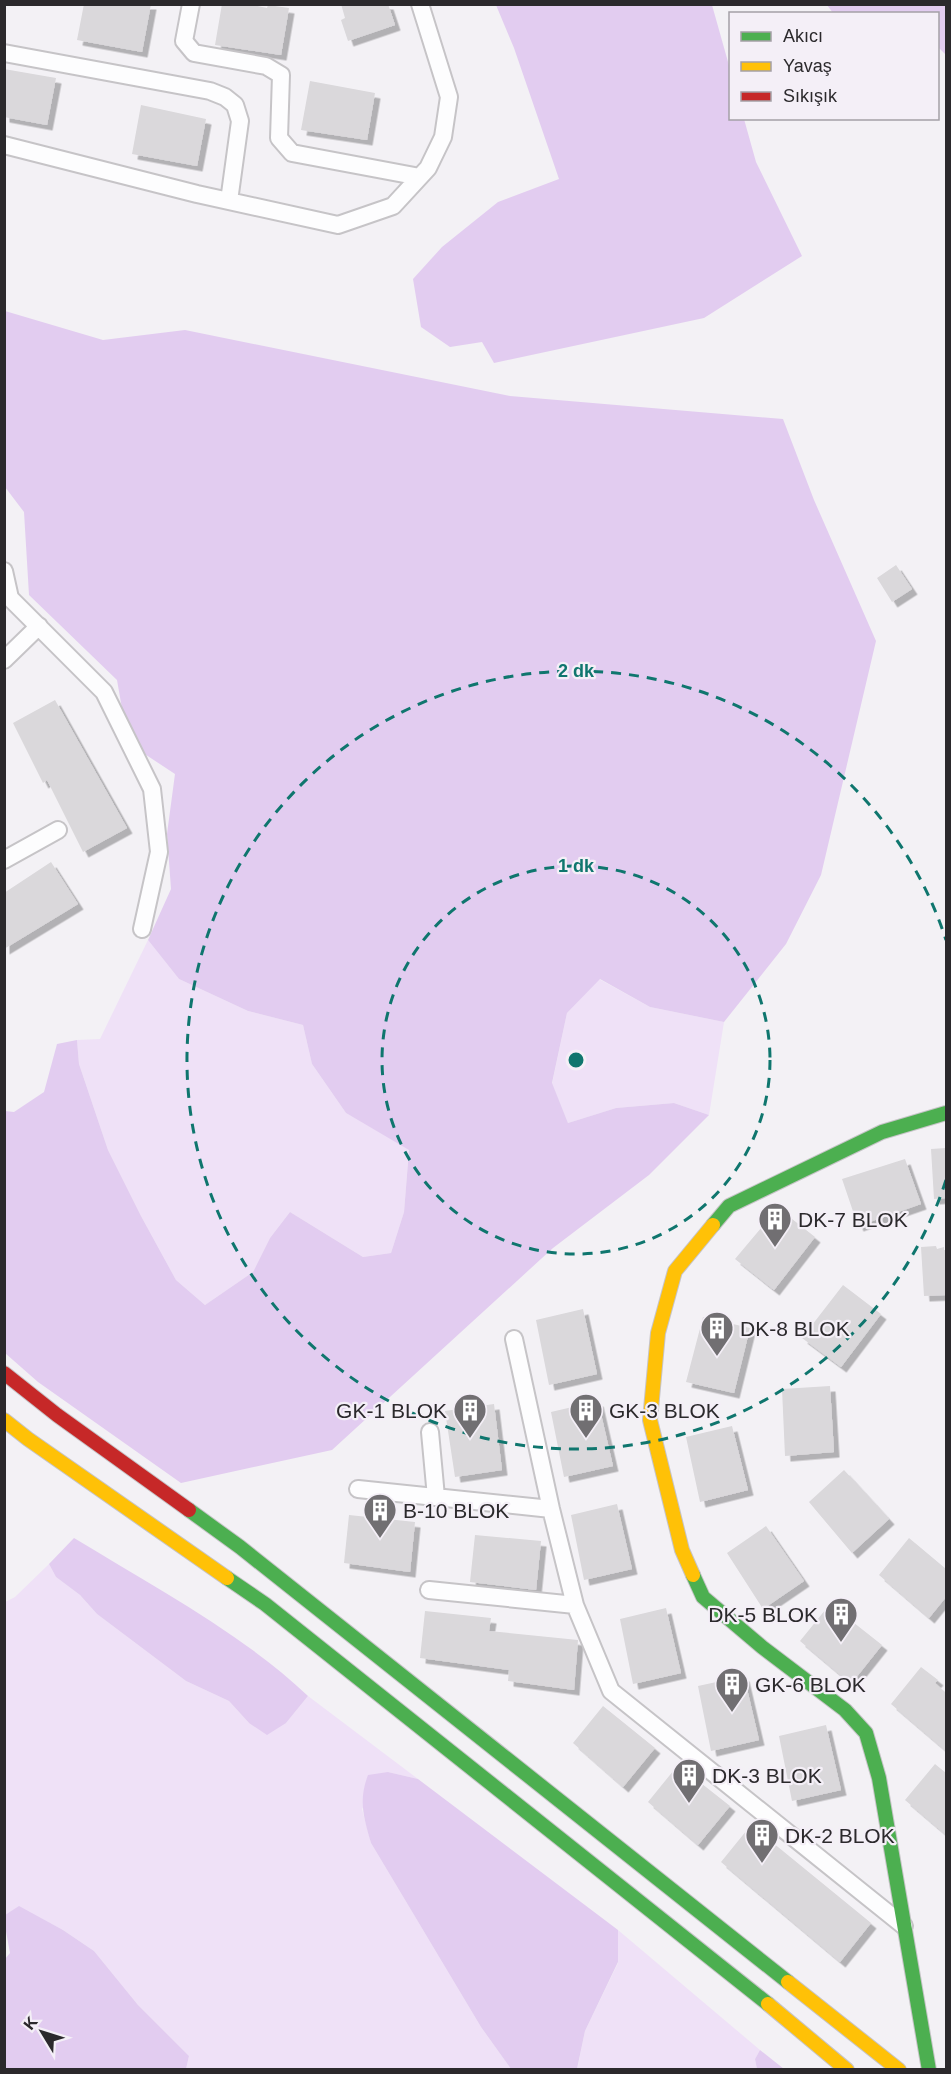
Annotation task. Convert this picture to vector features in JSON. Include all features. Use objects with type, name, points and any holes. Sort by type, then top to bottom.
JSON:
[{"type":"street","points":[[190,4],[184,41],[194,53],[266,66],[281,75],[279,138],[292,153],[420,177]]},
{"type":"street","points":[[4,146],[338,225],[393,206],[428,168],[443,137],[449,97],[420,4]]},
{"type":"street","points":[[4,53],[210,91],[225,97],[235,105],[240,121],[229,201]]},
{"type":"street","points":[[4,571],[10,598],[104,692],[152,789],[159,852],[142,929]]},
{"type":"street","points":[[4,660],[39,627]]},
{"type":"street","points":[[4,860],[58,830]]},
{"type":"street","points":[[929,2070],[879,1778],[866,1733],[845,1710],[762,1647],[703,1597],[682,1550],[650,1420],[658,1333],[675,1270],[729,1206],[882,1132],[946,1113]]},
{"type":"street","points":[[514,1339],[550,1509],[575,1605],[611,1691],[904,1926]]},
{"type":"street","points":[[4,1373],[57,1415],[240,1547],[899,2070]]},
{"type":"street","points":[[4,1420],[265,1604],[771,2006],[847,2070]]},
{"type":"street","points":[[430,1432],[436,1497]]},
{"type":"street","points":[[358,1489],[550,1509]]},
{"type":"street","points":[[429,1590],[575,1605]]},
{"type":"shaded area","points":[[496,5],[712,5],[729,65],[729,120],[744,120],[756,162],[802,256],[704,318],[494,363],[482,342],[450,347],[421,327],[413,279],[442,247],[498,202],[559,179],[514,48]]},
{"type":"shaded area","points":[[827,5],[946,5],[946,55],[939,48],[939,12],[832,12]]},
{"type":"shaded area","points":[[5,311],[103,340],[185,330],[510,396],[783,419],[814,500],[876,641],[821,875],[786,944],[724,1022],[650,1007],[600,979],[567,1013],[552,1083],[568,1123],[616,1108],[674,1103],[709,1115],[649,1175],[553,1248],[332,1450],[181,1483],[38,1382],[5,1353],[5,1111],[14,1112],[44,1092],[57,1044],[77,1040],[79,1064],[108,1150],[176,1280],[205,1305],[253,1272],[270,1238],[290,1212],[363,1257],[391,1253],[404,1212],[409,1150],[346,1113],[312,1064],[303,1025],[248,1011],[179,979],[148,940],[171,889],[167,834],[175,774],[128,743],[117,680],[29,595],[24,512],[5,487]]},
{"type":"shaded area","points":[[148,940],[179,979],[248,1011],[303,1025],[312,1064],[346,1113],[409,1149],[404,1212],[391,1253],[363,1257],[290,1212],[270,1238],[253,1272],[205,1305],[176,1280],[108,1150],[79,1064],[77,1040],[100,1039]]},
{"type":"shaded area","points":[[599,979],[650,1007],[724,1022],[709,1115],[674,1103],[616,1108],[568,1123],[552,1084],[567,1013]]},
{"type":"shaded area","points":[[74,1538],[226,1631],[282,1673],[308,1696],[286,1723],[267,1735],[249,1723],[229,1701],[186,1681],[97,1614],[80,1595],[56,1577],[49,1564]]},
{"type":"shaded area","points":[[49,1564],[56,1577],[80,1595],[97,1614],[186,1681],[229,1701],[249,1723],[286,1723],[308,1696],[418,1779],[388,1772],[362,1809],[371,1843],[481,2027],[511,2069],[186,2069],[189,2056],[138,2005],[94,1951],[63,1930],[19,1907],[5,1915],[5,1602],[15,1597]]},
{"type":"shaded area","points":[[388,1772],[418,1779],[618,1930],[618,1962],[585,2031],[577,2069],[511,2069],[481,2027],[371,1843],[363,1809],[365,1784],[368,1775]]},
{"type":"shaded area","points":[[19,1906],[63,1930],[94,1951],[138,2005],[189,2056],[186,2069],[5,2069],[5,1959],[10,1953],[5,1915]]},
{"type":"shaded area","points":[[618,1930],[760,2050],[755,2059],[757,2069],[577,2070],[585,2031],[618,1963]]},
{"type":"shaded area","points":[[760,2050],[784,2069],[757,2069],[755,2059]]},
{"type":"building","points":[[84,4],[151,4],[142,52],[77,40]]},
{"type":"building","points":[[222,4],[289,8],[281,55],[215,45]]},
{"type":"building","points":[[341,4],[388,4],[395,25],[348,41],[341,20],[345,18]]},
{"type":"building","points":[[4,69],[56,78],[47,125],[4,117]]},
{"type":"building","points":[[310,81],[375,93],[367,140],[301,130]]},
{"type":"building","points":[[141,105],[206,119],[197,166],[132,154]]},
{"type":"building","points":[[896,565],[912,589],[892,602],[877,578]]},
{"type":"building","points":[[55,700],[127,828],[83,852],[47,780],[43,783],[13,723]]},
{"type":"building","points":[[51,862],[78,904],[4,949],[4,893]]},
{"type":"building","points":[[946,1148],[946,1198],[934,1199],[931,1149]]},
{"type":"building","points":[[905,1159],[921,1204],[858,1226],[842,1179]]},
{"type":"building","name":"DK-7 BLOK","points":[[778,1208],[815,1237],[774,1290],[735,1259]]},
{"type":"building","points":[[936,1246],[937,1249],[944,1247],[946,1250],[946,1295],[924,1296],[921,1247]]},
{"type":"building","points":[[843,1285],[881,1314],[841,1367],[802,1338]]},
{"type":"building","points":[[583,1309],[597,1374],[549,1385],[536,1320]]},
{"type":"building","name":"DK-8 BLOK","points":[[703,1317],[750,1328],[734,1393],[686,1382]]},
{"type":"building","points":[[830,1386],[834,1452],[785,1456],[782,1389]]},
{"type":"building","name":"GK-3 BLOK","points":[[598,1401],[613,1466],[564,1477],[551,1412]]},
{"type":"building","name":"GK-1 BLOK","points":[[494,1404],[502,1470],[455,1477],[445,1411]]},
{"type":"building","points":[[732,1426],[748,1490],[700,1502],[686,1437]]},
{"type":"building","points":[[844,1470],[889,1519],[852,1553],[809,1502]]},
{"type":"building","points":[[617,1504],[632,1569],[584,1580],[571,1515]]},
{"type":"building","name":"B-10 BLOK","points":[[349,1515],[415,1522],[410,1572],[344,1563]]},
{"type":"building","points":[[766,1526],[804,1581],[763,1609],[727,1553]]},
{"type":"building","points":[[475,1535],[541,1541],[536,1590],[470,1582]]},
{"type":"building","points":[[909,1538],[946,1569],[946,1597],[929,1618],[879,1575]]},
{"type":"building","name":"DK-5 BLOK","points":[[830,1604],[882,1645],[851,1684],[800,1641]]},
{"type":"building","points":[[666,1608],[681,1673],[633,1684],[620,1619]]},
{"type":"building","points":[[425,1611],[491,1618],[489,1631],[578,1640],[574,1690],[508,1681],[509,1670],[420,1658]]},
{"type":"building","points":[[921,1667],[938,1680],[935,1683],[946,1693],[946,1751],[891,1704]]},
{"type":"building","name":"GK-6 BLOK","points":[[744,1676],[759,1740],[711,1751],[698,1686]]},
{"type":"building","points":[[603,1706],[655,1748],[623,1787],[573,1743]]},
{"type":"building","points":[[826,1725],[841,1790],[792,1801],[779,1736]]},
{"type":"building","points":[[935,1764],[946,1773],[946,1835],[905,1800]]},
{"type":"building","name":"DK-3 BLOK","points":[[678,1765],[730,1806],[698,1845],[648,1802]]},
{"type":"building","points":[[751,1825],[871,1923],[840,1962],[721,1862]]},
{"type":"traffic: fast","points":[[713,1225],[729,1206],[882,1132],[946,1113]]},
{"type":"traffic: fast","points":[[189,1510],[240,1547],[788,1982]]},
{"type":"traffic: fast","points":[[693,1575],[703,1597],[762,1647],[845,1710],[866,1733],[879,1778],[929,2070]]},
{"type":"traffic: fast","points":[[227,1578],[265,1604],[768,2004]]},
{"type":"traffic: slow","points":[[693,1575],[682,1550],[650,1420],[658,1333],[675,1271],[713,1225]]},
{"type":"traffic: slow","points":[[4,1420],[227,1578]]},
{"type":"traffic: slow","points":[[788,1982],[899,2070]]},
{"type":"traffic: slow","points":[[768,2004],[847,2070]]},
{"type":"traffic: jam","points":[[4,1373],[57,1415],[189,1510]]},
{"type":"place","name":"DK-7 BLOK","points":[[775,1248]]},
{"type":"place","name":"DK-8 BLOK","points":[[717,1357]]},
{"type":"place","name":"GK-1 BLOK","points":[[470,1439]]},
{"type":"place","name":"GK-3 BLOK","points":[[586,1439]]},
{"type":"place","name":"B-10 BLOK","points":[[380,1539]]},
{"type":"place","name":"DK-5 BLOK","points":[[841,1643]]},
{"type":"place","name":"GK-6 BLOK","points":[[732,1713]]},
{"type":"place","name":"DK-3 BLOK","points":[[689,1804]]},
{"type":"place","name":"DK-2 BLOK","points":[[762,1864]]}]
